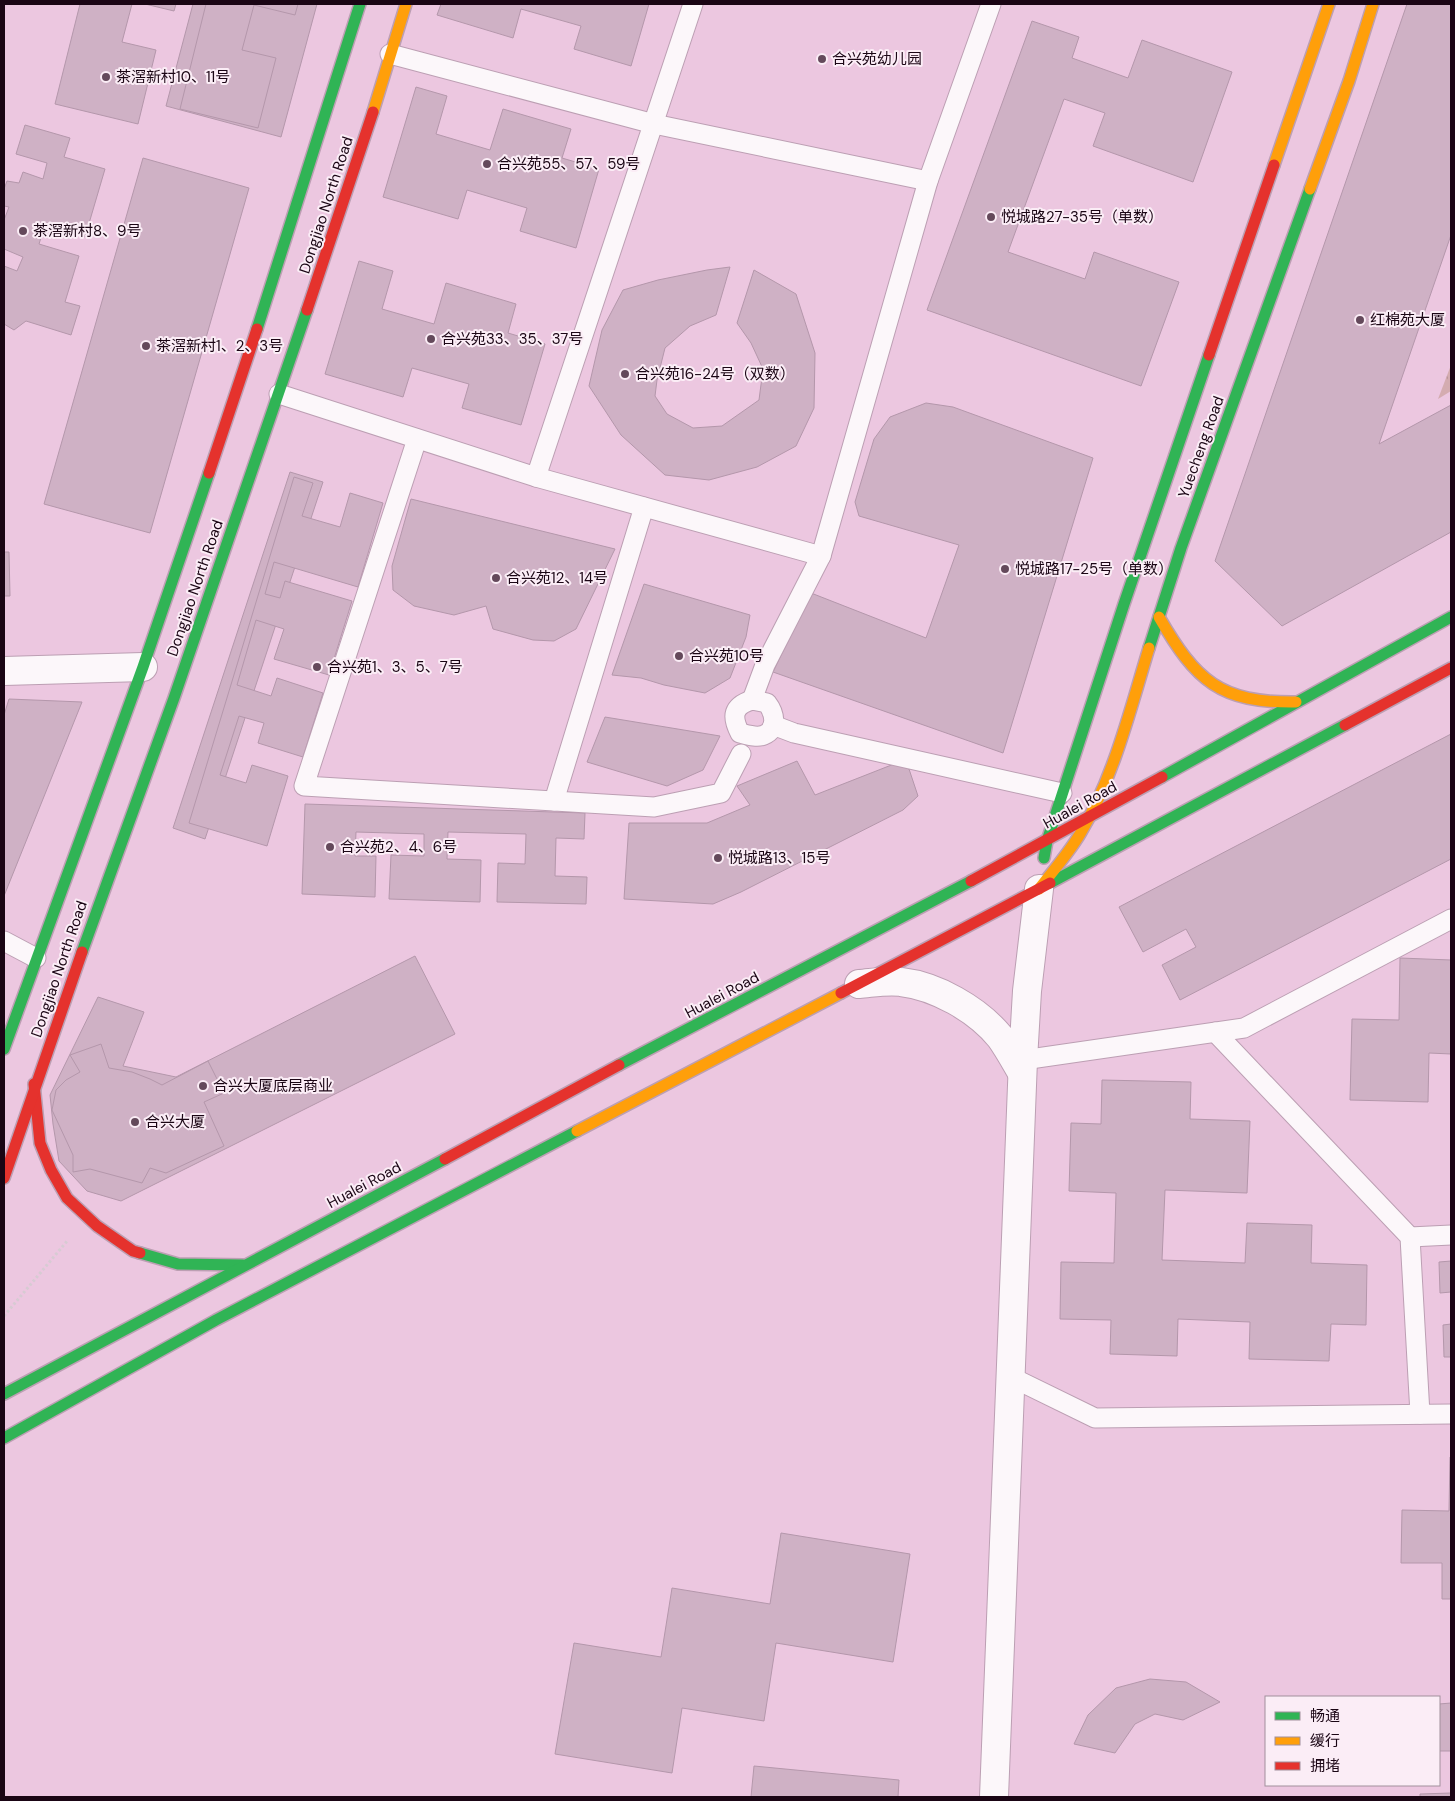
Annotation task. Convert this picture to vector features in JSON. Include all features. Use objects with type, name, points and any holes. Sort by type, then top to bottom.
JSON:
[{"type":"main road","name":"Dongjiao North Road","points":[[4,1049],[143,667],[248,356],[360,4]]},
{"type":"main road","name":"Dongjiao North Road","points":[[4,1178],[34,1084],[150,765],[279,394],[341,210],[406,4]]},
{"type":"main road","name":"Yuecheng Road","points":[[1039,889],[1046,841],[1329,4]]},
{"type":"main road","name":"Yuecheng Road","points":[[1039,889],[1067,854],[1104,785],[1181,548],[1349,81],[1373,4]]},
{"type":"main road","points":[[1159,617],[1176,646],[1202,677],[1226,692],[1255,700],[1296,702]]},
{"type":"main road","name":"Hualei Road","points":[[4,1394],[616,1067],[1046,841],[1451,617]]},
{"type":"main road","points":[[4,1438],[216,1320],[1039,889],[1451,668]]},
{"type":"main road","points":[[34,1084],[40,1142],[51,1170],[67,1198],[97,1226],[133,1251],[178,1264],[244,1266]]},
{"type":"street","points":[[4,671],[143,667]]},
{"type":"street","points":[[994,1797],[1023,1066],[1027,991],[1039,889]]},
{"type":"street","points":[[859,984],[900,981],[932,988],[956,1000],[985,1022],[1000,1037],[1023,1066]]},
{"type":"lane","points":[[536,478],[692,4]]},
{"type":"lane","points":[[752,700],[765,665],[821,556],[928,181],[990,4]]},
{"type":"lane","points":[[390,54],[654,124],[928,181]]},
{"type":"lane","points":[[279,394],[536,478],[821,556]]},
{"type":"lane","points":[[417,439],[304,786],[654,807],[721,793],[740,756],[748,735]]},
{"type":"lane","points":[[554,801],[644,507]]},
{"type":"lane","points":[[752,700],[767,703],[772,710],[774,718],[772,726],[769,732],[763,735],[740,733],[735,723],[736,710],[742,704],[752,700]]},
{"type":"lane","points":[[772,726],[794,733],[1062,793]]},
{"type":"lane","points":[[1023,1066],[1244,1028],[1451,919]]},
{"type":"lane","points":[[4,941],[36,958]]},
{"type":"lane","points":[[1216,1032],[1410,1237],[1420,1414]]},
{"type":"lane","points":[[1410,1237],[1451,1236]]},
{"type":"lane","points":[[1011,1377],[1095,1418],[1451,1414]]},
{"type":"path","points":[[4,1316],[74,1234]]},
{"type":"green space","points":[[1451,365],[1451,391],[1438,399]]},
{"type":"building","name":"茶滘新村10、11号","points":[[80,4],[132,4],[122,42],[156,50],[138,124],[55,104]]},
{"type":"building","points":[[145,4],[176,4],[174,11]]},
{"type":"building","points":[[193,4],[317,4],[281,137],[166,106]]},
{"type":"building","points":[[206,4],[298,4],[295,15],[254,5],[242,50],[276,58],[258,128],[180,109]]},
{"type":"building","points":[[441,4],[649,4],[631,66],[574,49],[581,26],[521,9],[513,38],[437,15]]},
{"type":"building","name":"红棉苑大厦","points":[[1407,4],[1451,4],[1451,235],[1379,444],[1451,405],[1451,532],[1282,626],[1215,561]]},
{"type":"building","name":"悦城路27-35号（单数）","points":[[1032,21],[1079,37],[1072,58],[1128,78],[1142,40],[1232,72],[1193,182],[1093,146],[1105,113],[1064,99],[1008,252],[1085,279],[1094,252],[1179,282],[1141,386],[927,310]]},
{"type":"building","name":"合兴苑55、57、59号","points":[[416,87],[447,96],[436,134],[490,150],[503,109],[571,129],[562,158],[599,169],[576,248],[520,231],[527,208],[467,190],[458,219],[383,197]]},
{"type":"building","name":"茶滘新村8、9号","points":[[25,125],[70,138],[64,157],[105,169],[85,237],[45,225],[39,244],[79,256],[65,302],[80,306],[71,335],[26,321],[14,330],[4,324],[4,266],[17,271],[23,257],[4,249],[4,220],[9,207],[4,206],[4,189],[7,181],[19,183],[23,172],[43,179],[47,163],[16,154]]},
{"type":"building","name":"茶滘新村1、2、3号","points":[[143,158],[249,188],[150,533],[44,504]]},
{"type":"building","name":"合兴苑33、35、37号","points":[[359,261],[393,271],[382,309],[434,324],[446,283],[516,304],[508,333],[545,344],[521,425],[462,408],[469,384],[412,368],[403,397],[325,374]]},
{"type":"building","name":"合兴苑16-24号（双数）","points":[[730,267],[716,315],[690,326],[665,348],[655,396],[667,414],[693,428],[722,426],[759,400],[763,369],[751,343],[737,323],[754,270],[796,294],[815,353],[814,408],[796,446],[757,467],[709,480],[665,475],[621,435],[589,386],[602,330],[623,290],[658,280]]},
{"type":"building","name":"悦城路17-25号（单数）","points":[[926,403],[953,407],[1093,458],[1003,753],[773,672],[811,593],[926,638],[959,545],[859,516],[855,502],[874,439],[890,417]]},
{"type":"building","points":[[290,472],[323,482],[205,839],[173,828]]},
{"type":"building","name":"合兴苑1、3、5、7号","points":[[294,477],[313,483],[302,516],[340,527],[350,493],[383,503],[358,587],[274,562],[265,594],[280,598],[285,581],[352,601],[329,675],[274,659],[284,629],[256,620],[237,685],[271,696],[277,678],[323,693],[303,757],[258,743],[264,723],[239,716],[220,775],[246,783],[252,765],[288,776],[267,846],[189,823]]},
{"type":"building","name":"合兴苑12、14号","points":[[411,499],[615,549],[576,629],[554,641],[533,640],[493,629],[486,606],[454,615],[414,606],[393,590],[392,566]]},
{"type":"building","points":[[4,552],[9,552],[10,596],[4,596]]},
{"type":"building","name":"合兴苑10号","points":[[644,584],[750,615],[746,637],[730,678],[705,693],[664,685],[641,678],[612,675]]},
{"type":"building","points":[[9,699],[82,702],[4,896],[4,715]]},
{"type":"building","points":[[605,717],[720,736],[703,770],[667,786],[587,762]]},
{"type":"building","points":[[1451,734],[1451,859],[1180,1000],[1162,965],[1196,947],[1186,929],[1143,952],[1119,907]]},
{"type":"building","name":"悦城路13、15号","points":[[797,761],[815,795],[894,764],[909,769],[918,796],[903,810],[741,892],[713,904],[624,899],[629,823],[707,823],[750,805],[737,786]]},
{"type":"building","name":"合兴苑2、4、6号","points":[[305,804],[585,813],[584,839],[556,838],[555,876],[587,877],[586,904],[497,902],[498,863],[525,864],[526,834],[448,832],[447,859],[481,860],[480,902],[389,899],[391,855],[424,856],[424,834],[356,832],[355,856],[376,856],[375,897],[302,894]]},
{"type":"building","name":"合兴大厦底层商业","points":[[415,956],[455,1034],[121,1201],[87,1191],[59,1161],[50,1095],[98,997],[144,1012],[123,1066],[176,1077]]},
{"type":"building","points":[[1400,958],[1451,960],[1451,1054],[1429,1053],[1428,1102],[1350,1100],[1352,1019],[1399,1020]]},
{"type":"building","name":"合兴大厦","points":[[101,1044],[109,1068],[132,1072],[162,1085],[208,1061],[224,1093],[204,1102],[224,1146],[166,1173],[150,1168],[142,1183],[90,1169],[73,1172],[73,1155],[52,1110],[56,1090],[66,1080],[80,1072],[70,1055]]},
{"type":"building","points":[[1102,1080],[1191,1082],[1190,1119],[1250,1121],[1247,1193],[1165,1190],[1162,1260],[1245,1263],[1247,1223],[1312,1225],[1311,1263],[1367,1265],[1366,1325],[1331,1324],[1329,1361],[1249,1359],[1250,1322],[1178,1319],[1177,1356],[1110,1354],[1111,1320],[1060,1319],[1061,1262],[1114,1263],[1116,1193],[1069,1191],[1071,1123],[1101,1124]]},
{"type":"building","points":[[1451,1261],[1451,1292],[1440,1293],[1439,1262]]},
{"type":"building","points":[[1451,1324],[1451,1357],[1444,1357],[1443,1325]]},
{"type":"building","points":[[1450,1457],[1451,1599],[1442,1599],[1442,1563],[1401,1563],[1402,1510],[1449,1511]]},
{"type":"building","points":[[781,1533],[910,1554],[893,1662],[776,1643],[764,1721],[682,1708],[672,1773],[555,1754],[574,1643],[661,1657],[672,1588],[770,1604]]},
{"type":"building","points":[[1150,1679],[1186,1682],[1220,1702],[1183,1720],[1155,1714],[1135,1724],[1115,1753],[1074,1744],[1088,1715],[1116,1688]]},
{"type":"building","points":[[1451,1703],[1451,1751],[1440,1751],[1440,1704]]},
{"type":"building","points":[[754,1766],[899,1780],[898,1797],[751,1797]]},
{"type":"building","points":[[1451,1793],[1451,1797],[1420,1797],[1420,1794]]},
{"type":"traffic: fast","points":[[257,329],[360,4]]},
{"type":"traffic: fast","points":[[1149,648],[1181,548],[1310,189]]},
{"type":"traffic: fast","points":[[82,952],[174,698],[307,310]]},
{"type":"traffic: fast","points":[[1044,858],[1047,841],[1124,604],[1209,355]]},
{"type":"traffic: fast","points":[[4,1049],[143,667],[209,473]]},
{"type":"traffic: fast","points":[[1162,777],[1451,617]]},
{"type":"traffic: fast","points":[[1050,883],[1345,725]]},
{"type":"traffic: fast","points":[[619,1065],[971,881]]},
{"type":"traffic: fast","points":[[4,1438],[216,1320],[577,1131]]},
{"type":"traffic: fast","points":[[4,1394],[445,1159]]},
{"type":"traffic: fast","points":[[140,1253],[178,1264],[243,1265]]},
{"type":"traffic: slow","points":[[373,112],[406,4]]},
{"type":"traffic: slow","points":[[1274,165],[1329,4]]},
{"type":"traffic: slow","points":[[1310,189],[1349,81],[1373,4]]},
{"type":"traffic: slow","points":[[1159,617],[1185,657],[1213,684],[1248,698],[1296,702]]},
{"type":"traffic: slow","points":[[1039,889],[1080,834],[1092,812],[1120,743],[1149,648]]},
{"type":"traffic: slow","points":[[577,1131],[841,993]]},
{"type":"traffic: jam","points":[[307,310],[373,112]]},
{"type":"traffic: jam","points":[[1209,355],[1274,165]]},
{"type":"traffic: jam","points":[[209,473],[257,329]]},
{"type":"traffic: jam","points":[[1345,725],[1451,668]]},
{"type":"traffic: jam","points":[[971,881],[1162,777]]},
{"type":"traffic: jam","points":[[841,993],[1050,883]]},
{"type":"traffic: jam","points":[[4,1178],[82,952]]},
{"type":"traffic: jam","points":[[445,1159],[619,1065]]},
{"type":"traffic: jam","points":[[34,1084],[40,1143],[51,1170],[67,1198],[97,1226],[133,1251],[140,1253]]},
{"type":"place","name":"合兴苑幼儿园","points":[[822,59]]},
{"type":"place","name":"茶滘新村10、11号","points":[[106,77]]},
{"type":"place","name":"合兴苑55、57、59号","points":[[487,164]]},
{"type":"place","name":"悦城路27-35号（单数）","points":[[991,217]]},
{"type":"place","name":"茶滘新村8、9号","points":[[23,231]]},
{"type":"place","name":"红棉苑大厦","points":[[1360,320]]},
{"type":"place","name":"合兴苑33、35、37号","points":[[431,339]]},
{"type":"place","name":"茶滘新村1、2、3号","points":[[146,346]]},
{"type":"place","name":"合兴苑16-24号（双数）","points":[[625,374]]},
{"type":"place","name":"悦城路17-25号（单数）","points":[[1005,569]]},
{"type":"place","name":"合兴苑12、14号","points":[[496,578]]},
{"type":"place","name":"合兴苑10号","points":[[679,656]]},
{"type":"place","name":"合兴苑1、3、5、7号","points":[[317,667]]},
{"type":"place","name":"合兴苑2、4、6号","points":[[330,847]]},
{"type":"place","name":"悦城路13、15号","points":[[718,858]]},
{"type":"place","name":"合兴大厦底层商业","points":[[203,1086]]},
{"type":"place","name":"合兴大厦","points":[[135,1122]]}]
